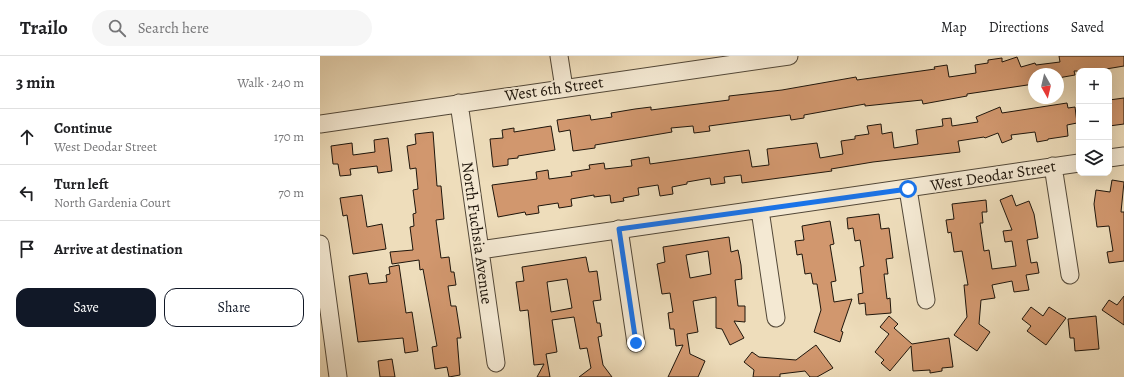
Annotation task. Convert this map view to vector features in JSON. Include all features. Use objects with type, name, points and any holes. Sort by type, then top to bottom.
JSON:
[{"type":"street","points":[[559,56],[564,88]]},
{"type":"street","name":"West 6th Street","points":[[320,124],[789,56]]},
{"type":"street","name":"North Fuchsia Avenue","points":[[459,103],[496,363]]},
{"type":"street","points":[[1112,158],[1124,156]]},
{"type":"street","name":"West Deodar Street","points":[[480,250],[908,189],[1076,163]]},
{"type":"street","points":[[1053,166],[1070,275]]},
{"type":"street","points":[[908,189],[926,300]]},
{"type":"street","points":[[760,210],[776,318]]},
{"type":"street","points":[[619,229],[636,343]]},
{"type":"street","points":[[320,244],[338,377]]},
{"type":"building","points":[[1059,56],[1124,56],[1124,66],[1112,68],[1076,68],[1076,71],[1074,71],[1075,75],[1064,77],[1064,68],[1028,68],[1028,85],[967,94],[967,96],[923,104],[922,100],[865,106],[865,104],[804,115],[804,118],[791,120],[790,115],[709,126],[710,131],[694,133],[693,126],[671,128],[672,132],[595,145],[595,148],[573,151],[570,130],[559,132],[557,120],[590,115],[591,120],[612,117],[611,113],[635,109],[651,107],[651,110],[729,100],[729,96],[782,90],[856,77],[857,80],[935,69],[934,67],[947,65],[949,77],[976,73],[975,65],[988,63],[988,60],[1002,58],[1002,62],[1017,57],[1021,67],[1035,63],[1036,65],[1060,62]]},
{"type":"building","points":[[1124,98],[1124,124],[1112,126],[1112,100]]},
{"type":"building","points":[[1067,103],[1068,108],[1075,107],[1076,115],[1076,123],[1067,125],[1068,136],[1037,142],[1035,132],[1011,135],[1012,139],[1002,143],[998,133],[985,138],[958,141],[960,152],[873,162],[831,169],[832,171],[742,183],[741,175],[724,177],[725,183],[711,185],[710,178],[687,182],[687,184],[672,187],[673,194],[660,196],[658,185],[638,188],[639,195],[623,198],[624,201],[611,203],[610,195],[594,197],[594,195],[571,199],[572,206],[559,208],[558,203],[538,206],[539,213],[526,215],[525,212],[498,217],[492,185],[537,179],[536,172],[548,170],[549,179],[572,176],[571,172],[590,169],[589,165],[604,163],[605,169],[632,166],[631,160],[649,157],[650,164],[749,150],[752,167],[769,165],[767,149],[817,143],[820,158],[843,154],[841,141],[855,139],[855,136],[869,134],[867,126],[881,124],[882,134],[892,132],[894,148],[918,144],[916,130],[943,126],[942,119],[951,118],[952,126],[978,122],[976,117],[1000,107],[1002,113]]},
{"type":"building","points":[[551,126],[555,150],[518,156],[518,158],[508,159],[508,165],[493,167],[490,139],[503,138],[502,130],[514,128],[514,132]]},
{"type":"building","points":[[433,132],[437,186],[441,186],[444,219],[436,220],[441,258],[449,257],[451,272],[454,272],[456,285],[448,286],[451,306],[456,306],[461,338],[457,338],[460,375],[449,377],[447,367],[435,369],[432,347],[437,346],[423,269],[420,270],[419,260],[392,264],[390,252],[413,250],[410,227],[414,226],[413,214],[416,213],[413,190],[418,189],[416,168],[410,169],[407,146],[416,144],[415,134]]},
{"type":"building","points":[[388,138],[392,171],[378,173],[377,166],[350,169],[351,175],[340,176],[338,164],[333,164],[331,146],[352,143],[353,155],[375,152],[374,140]]},
{"type":"building","points":[[1112,180],[1124,182],[1121,212],[1124,212],[1124,261],[1109,263],[1107,252],[1113,251],[1109,226],[1097,227],[1094,204],[1096,190],[1110,192]]},
{"type":"building","points":[[362,195],[367,227],[382,224],[386,249],[353,254],[347,215],[343,216],[340,198]]},
{"type":"building","points":[[1012,195],[1016,206],[1029,201],[1034,214],[1038,238],[1027,240],[1031,263],[1037,262],[1039,273],[1026,275],[1029,290],[1014,292],[1012,281],[992,285],[995,298],[981,300],[979,324],[990,332],[977,351],[954,335],[967,317],[964,285],[968,285],[962,251],[954,252],[951,232],[948,233],[946,220],[954,219],[952,204],[986,200],[987,212],[982,212],[983,223],[980,223],[984,251],[989,250],[992,269],[1016,266],[1012,241],[1005,242],[1003,231],[1012,230],[1000,200]]},
{"type":"building","points":[[879,214],[881,229],[889,228],[893,258],[886,259],[888,274],[884,274],[887,299],[890,298],[891,313],[866,315],[865,303],[859,304],[858,294],[863,293],[860,267],[864,266],[860,240],[855,241],[853,228],[848,229],[847,218]]},
{"type":"building","points":[[830,221],[834,244],[830,245],[836,281],[831,282],[834,302],[852,299],[841,331],[843,332],[840,342],[814,332],[821,310],[817,284],[813,284],[811,273],[805,274],[802,254],[797,255],[795,241],[804,240],[802,226]]},
{"type":"building","points":[[729,237],[731,252],[738,250],[742,279],[735,280],[738,306],[745,306],[745,322],[734,321],[744,338],[730,345],[722,329],[716,328],[716,297],[693,301],[698,332],[687,334],[690,354],[705,361],[698,377],[668,377],[683,345],[676,346],[674,329],[670,329],[668,313],[673,312],[670,293],[662,294],[657,264],[665,262],[663,247]],"holes":[[[708,251],[711,274],[690,278],[686,255]]]},
{"type":"building","points":[[586,257],[589,272],[597,271],[601,300],[593,301],[597,323],[600,323],[602,336],[598,337],[603,365],[612,377],[579,377],[591,368],[587,348],[580,349],[574,317],[552,320],[557,352],[546,354],[550,377],[537,377],[544,364],[534,365],[528,310],[520,311],[516,282],[524,281],[522,267]],"holes":[[[567,279],[572,308],[551,312],[547,282]]]},
{"type":"building","points":[[399,265],[406,313],[412,312],[418,351],[405,353],[403,338],[358,342],[349,276],[367,273],[369,284],[387,282],[386,275],[390,274],[389,267]]},
{"type":"building","points":[[1124,296],[1124,325],[1102,310],[1109,300],[1117,305]]},
{"type":"building","points":[[1031,307],[1043,316],[1049,307],[1066,318],[1046,345],[1027,331],[1031,326],[1022,319]]},
{"type":"building","points":[[889,316],[898,324],[894,328],[912,344],[949,338],[953,367],[942,368],[942,371],[930,373],[930,370],[913,371],[911,346],[890,371],[881,363],[884,360],[875,352],[889,334],[880,327]]},
{"type":"building","points":[[1096,316],[1099,349],[1075,351],[1074,338],[1070,338],[1068,319]]},
{"type":"building","points":[[816,345],[833,368],[817,377],[810,377],[805,371],[780,374],[780,377],[753,377],[754,370],[744,362],[752,352],[759,357],[796,360]]},
{"type":"building","points":[[392,359],[395,377],[380,377],[378,361]]},
{"type":"route","points":[[636,343],[619,229],[908,189]]}]
